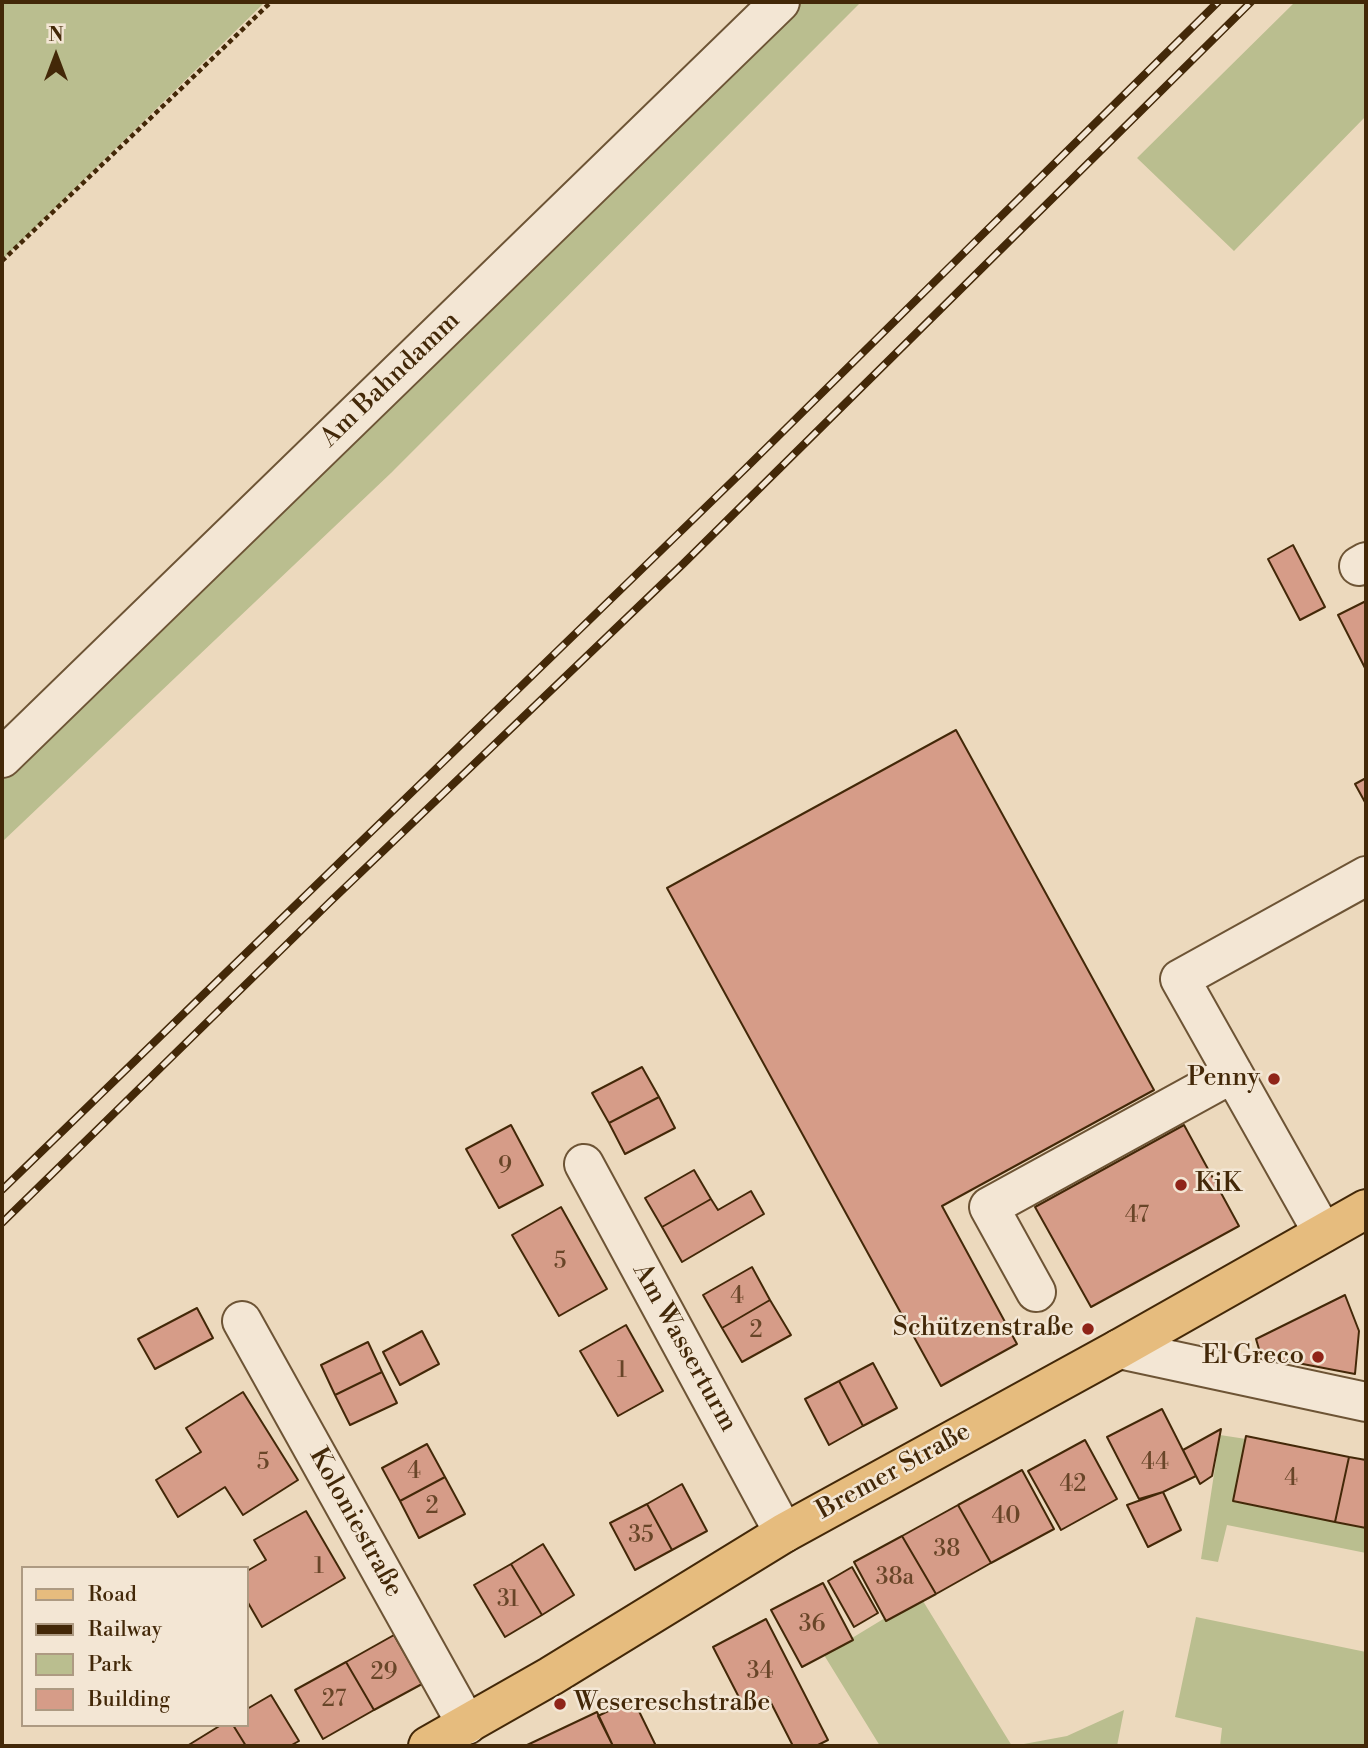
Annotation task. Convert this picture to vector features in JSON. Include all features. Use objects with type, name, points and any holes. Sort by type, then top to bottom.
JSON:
[{"type":"main road","name":"Bremer Straße","points":[[428,1746],[784,1532],[1119,1349],[1366,1209]]},
{"type":"street","name":"Am Bahndamm","points":[[2,758],[780,2]]},
{"type":"street","points":[[1323,1233],[1180,979],[1366,876]]},
{"type":"street","points":[[1036,1292],[989,1207],[1233,1073]]},
{"type":"street","name":"Am Wasserturm","points":[[584,1164],[784,1532]]},
{"type":"street","name":"Koloniestraße","points":[[242,1321],[467,1725]]},
{"type":"street","points":[[1119,1349],[1366,1402]]},
{"type":"path","points":[[2,261],[271,2]]},
{"type":"green space","points":[[2,2],[265,2],[2,260]]},
{"type":"green space","points":[[799,2],[861,2],[391,473],[2,842],[2,776]]},
{"type":"green space","points":[[1295,2],[1366,2],[1366,116],[1234,251],[1137,158]]},
{"type":"green space","points":[[1220,1435],[1246,1439],[1235,1501],[1366,1527],[1366,1553],[1227,1525],[1218,1562],[1201,1559]]},
{"type":"green space","points":[[923,1601],[1012,1746],[880,1746],[824,1655],[885,1618],[887,1621]]},
{"type":"green space","points":[[1196,1617],[1366,1652],[1366,1746],[1220,1746],[1222,1728],[1175,1717]]},
{"type":"green space","points":[[1124,1710],[1117,1746],[1013,1746],[1067,1736]]},
{"type":"building","points":[[1293,545],[1325,607],[1300,620],[1268,559]]},
{"type":"building","points":[[1366,601],[1366,670],[1338,615]]},
{"type":"building","points":[[956,730],[1154,1090],[942,1206],[1017,1344],[941,1386],[667,888]]},
{"type":"building","points":[[1366,778],[1366,804],[1355,784]]},
{"type":"building","points":[[642,1067],[659,1097],[609,1123],[592,1093]]},
{"type":"building","points":[[659,1097],[675,1128],[625,1154],[609,1123]]},
{"type":"building","points":[[511,1125],[543,1185],[499,1208],[466,1149]]},
{"type":"building","points":[[1184,1125],[1239,1226],[1091,1307],[1035,1207]]},
{"type":"building","points":[[694,1170],[711,1199],[662,1227],[645,1198]]},
{"type":"building","points":[[751,1191],[764,1214],[682,1262],[662,1227],[711,1199],[718,1210]]},
{"type":"building","points":[[561,1207],[607,1289],[559,1316],[512,1235]]},
{"type":"building","points":[[752,1267],[770,1300],[722,1328],[703,1295]]},
{"type":"building","points":[[1345,1295],[1359,1331],[1355,1374],[1261,1356],[1256,1339]]},
{"type":"building","points":[[770,1300],[791,1335],[742,1362],[722,1328]]},
{"type":"building","points":[[197,1308],[213,1338],[155,1369],[138,1339]]},
{"type":"building","points":[[626,1325],[663,1391],[618,1416],[580,1351]]},
{"type":"building","points":[[422,1331],[439,1364],[400,1385],[383,1352]]},
{"type":"building","points":[[368,1342],[382,1372],[335,1395],[321,1365]]},
{"type":"building","points":[[873,1363],[897,1408],[863,1426],[839,1381]]},
{"type":"building","points":[[382,1372],[397,1403],[350,1425],[335,1395]]},
{"type":"building","points":[[839,1381],[863,1426],[829,1445],[805,1399]]},
{"type":"building","points":[[243,1392],[298,1480],[243,1515],[225,1487],[178,1517],[156,1480],[201,1452],[186,1428]]},
{"type":"building","points":[[1162,1409],[1196,1476],[1163,1492],[1139,1499],[1107,1437]]},
{"type":"building","points":[[1221,1429],[1212,1476],[1200,1484],[1183,1450]]},
{"type":"building","points":[[1246,1436],[1349,1457],[1335,1522],[1233,1501]]},
{"type":"building","points":[[1085,1440],[1117,1499],[1061,1530],[1028,1471]]},
{"type":"building","points":[[427,1444],[445,1477],[400,1501],[382,1468]]},
{"type":"building","points":[[1349,1457],[1366,1460],[1366,1528],[1335,1522]]},
{"type":"building","points":[[1022,1470],[1054,1529],[991,1563],[958,1505]]},
{"type":"building","points":[[445,1477],[465,1514],[419,1538],[400,1501]]},
{"type":"building","points":[[682,1484],[707,1531],[672,1550],[647,1504]]},
{"type":"building","points":[[1163,1492],[1181,1530],[1148,1547],[1127,1505]]},
{"type":"building","points":[[647,1504],[672,1550],[635,1570],[610,1523]]},
{"type":"building","points":[[958,1505],[991,1563],[936,1594],[902,1536]]},
{"type":"building","points":[[306,1511],[345,1578],[262,1627],[248,1603],[248,1570],[266,1560],[254,1540]]},
{"type":"building","points":[[902,1536],[936,1594],[886,1621],[854,1562]]},
{"type":"building","points":[[543,1544],[574,1595],[542,1615],[511,1564]]},
{"type":"building","points":[[511,1564],[542,1615],[505,1637],[474,1585]]},
{"type":"building","points":[[852,1567],[878,1613],[854,1627],[828,1581]]},
{"type":"building","points":[[823,1583],[853,1640],[802,1667],[771,1610]]},
{"type":"building","points":[[766,1619],[828,1740],[816,1746],[793,1746],[768,1697],[745,1709],[713,1647]]},
{"type":"building","points":[[394,1635],[422,1684],[374,1710],[346,1662]]},
{"type":"building","points":[[346,1662],[374,1710],[323,1739],[295,1690]]},
{"type":"building","points":[[271,1695],[299,1741],[290,1746],[246,1746],[234,1727],[248,1727],[248,1708]]},
{"type":"building","points":[[633,1699],[656,1746],[613,1746],[598,1716]]},
{"type":"building","points":[[597,1712],[613,1746],[525,1746]]},
{"type":"building","points":[[218,1727],[234,1727],[246,1746],[187,1746]]},
{"type":"railway","points":[[2,1190],[745,469],[1218,2]]},
{"type":"railway","points":[[2,1223],[331,901],[683,564],[1251,2]]},
{"type":"place","name":"Penny","points":[[1274,1079]]},
{"type":"place","name":"KiK","points":[[1181,1185]]},
{"type":"place","name":"Schützenstraße","points":[[1088,1329]]},
{"type":"place","name":"El Greco","points":[[1318,1357]]},
{"type":"place","name":"Wesereschstraße","points":[[560,1704]]}]
